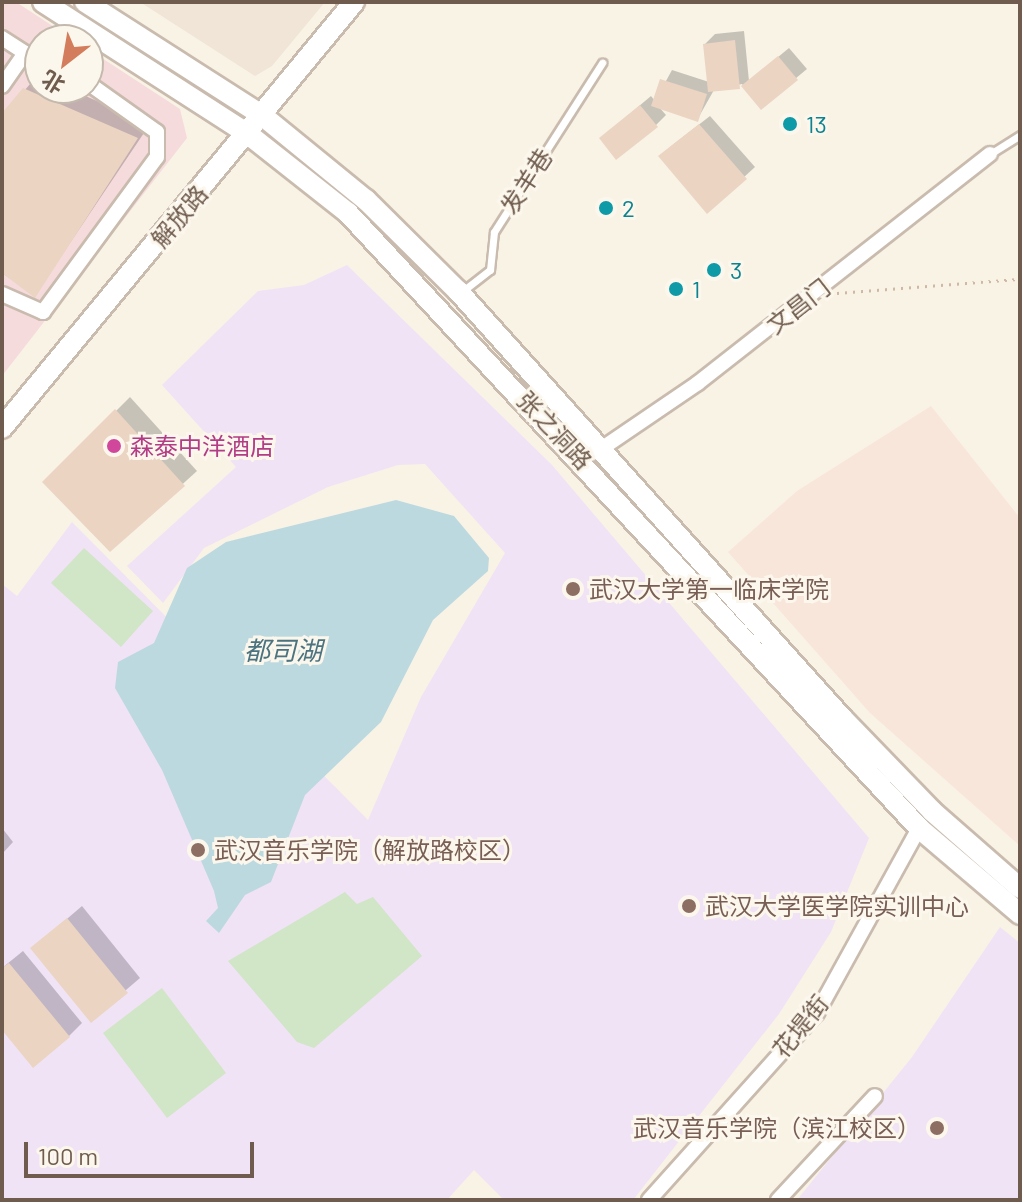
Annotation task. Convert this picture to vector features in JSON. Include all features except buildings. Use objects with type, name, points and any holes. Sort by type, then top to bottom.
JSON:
[{"type":"main road","name":"张之洞路","points":[[43,2],[248,134],[389,251],[919,828],[1020,914]]},
{"type":"main road","name":"张之洞路","points":[[85,2],[263,116],[366,200],[458,291],[843,719],[932,811],[1020,888]]},
{"type":"main road","name":"解放路","points":[[2,428],[263,116],[354,2]]},
{"type":"street","points":[[2,38],[24,50]]},
{"type":"street","points":[[2,86],[24,63]]},
{"type":"street","points":[[2,294],[43,312],[157,157],[157,132],[104,94]]},
{"type":"street","name":"文昌门","points":[[601,449],[809,298],[990,154]]},
{"type":"street","name":"花堤街","points":[[649,1200],[817,1013],[919,828]]},
{"type":"street","points":[[778,1200],[875,1096]]},
{"type":"lane","name":"发羊巷","points":[[458,291],[474,289],[490,270],[494,232],[602,63]]},
{"type":"lane","points":[[990,154],[1020,135]]},
{"type":"path","points":[[809,298],[1020,279]]},
{"type":"shaded area","points":[[2,2],[16,2],[50,24],[24,24],[24,104],[104,104],[104,59],[180,109],[187,138],[2,376]]},
{"type":"shaded area","points":[[140,2],[325,2],[272,66],[255,76]]},
{"type":"shaded area","points":[[347,265],[552,465],[869,838],[831,932],[779,1014],[633,1200],[504,1200],[474,1170],[447,1200],[2,1200],[2,584],[17,596],[72,522],[368,820],[421,697],[505,553],[425,464],[398,465],[328,487],[204,548],[163,603],[127,566],[236,467],[162,385],[258,291],[304,285]]},
{"type":"shaded area","points":[[931,406],[1020,518],[1020,846],[870,713],[728,552],[797,491]]},
{"type":"shaded area","name":"武汉音乐学院（滨江校区）","points":[[1000,927],[1020,943],[1020,1200],[797,1200],[912,1057]]},
{"type":"green space","points":[[84,548],[153,611],[121,647],[51,583]]},
{"type":"green space","points":[[345,892],[357,904],[373,897],[422,956],[314,1048],[297,1042],[228,961]]},
{"type":"green space","points":[[162,988],[226,1073],[167,1118],[103,1033]]},
{"type":"water","name":"都司湖","points":[[396,500],[454,516],[489,558],[488,571],[433,620],[381,722],[305,795],[271,882],[245,895],[219,933],[206,921],[218,908],[214,891],[162,770],[115,688],[118,662],[154,643],[187,568],[226,542]]},
{"type":"place","name":"13","points":[[790,124]]},
{"type":"place","name":"2","points":[[606,208]]},
{"type":"place","name":"3","points":[[714,270]]},
{"type":"place","name":"1","points":[[676,289]]},
{"type":"place","name":"森泰中洋酒店","points":[[114,446]]},
{"type":"place","name":"武汉大学第一临床学院","points":[[573,589]]},
{"type":"place","name":"武汉音乐学院（解放路校区）","points":[[198,850]]},
{"type":"place","name":"武汉大学医学院实训中心","points":[[689,906]]},
{"type":"place","name":"武汉音乐学院（滨江校区）","points":[[937,1128]]}]
